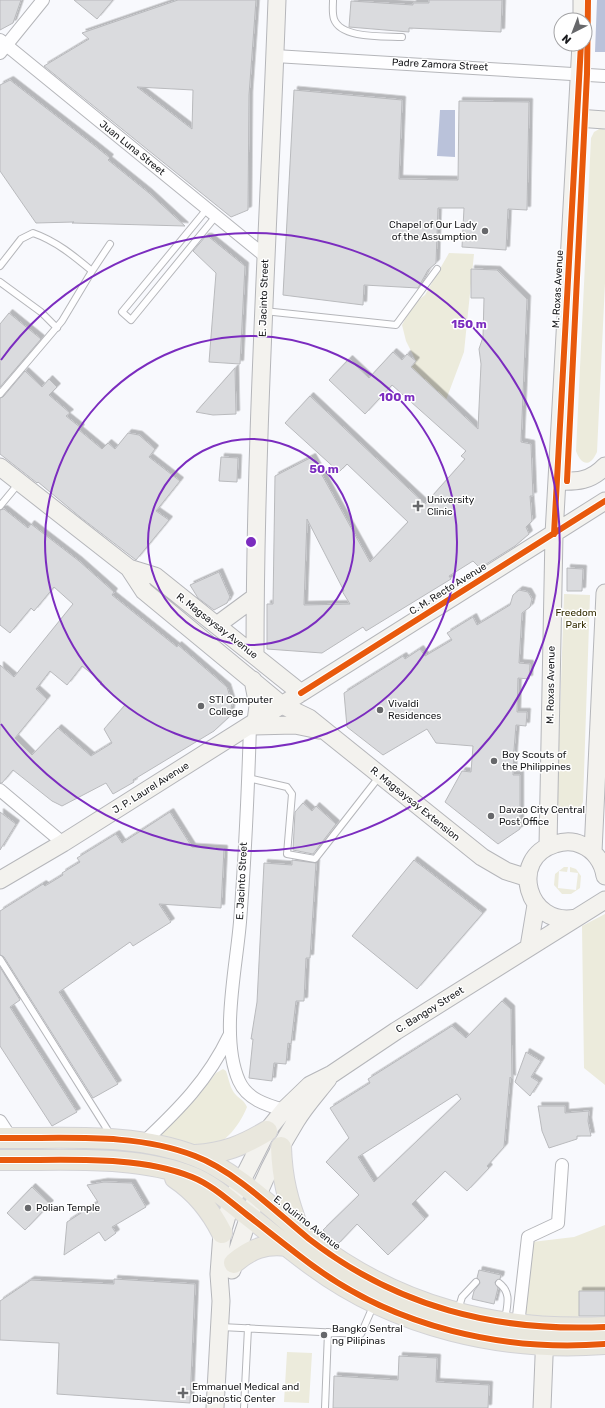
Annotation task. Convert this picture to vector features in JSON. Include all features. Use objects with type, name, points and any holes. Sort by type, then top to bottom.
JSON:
[{"type":"main road","name":"E. Jacinto Street","points":[[255,655],[255,597],[263,311],[277,0]]},
{"type":"main road","points":[[582,0],[582,12]]},
{"type":"main road","name":"M. Roxas Avenue","points":[[548,846],[554,534],[580,52]]},
{"type":"main road","points":[[577,118],[605,120]]},
{"type":"main road","points":[[557,481],[585,480],[597,474],[605,466]]},
{"type":"main road","name":"R. Magsaysay Avenue","points":[[0,467],[129,568],[144,591],[282,705]]},
{"type":"main road","name":"C. M. Recto Avenue","points":[[301,693],[605,502]]},
{"type":"main road","name":"R. Magsaysay Avenue","points":[[129,568],[155,576],[301,693]]},
{"type":"main road","points":[[593,852],[605,593]]},
{"type":"main road","points":[[217,625],[255,597]]},
{"type":"main road","points":[[253,680],[258,706],[253,723],[295,725],[326,732]]},
{"type":"main road","points":[[301,693],[309,718]]},
{"type":"main road","name":"J. P. Laurel Avenue","points":[[0,880],[63,843],[301,693]]},
{"type":"main road","name":"R. Magsaysay Extension","points":[[282,705],[309,718],[482,857],[506,871],[528,878]]},
{"type":"main road","points":[[576,918],[569,920],[554,917],[547,914],[536,905],[531,895],[528,878],[534,860],[548,846],[559,842],[572,842],[583,845],[593,852],[602,864],[605,876]]},
{"type":"main road","points":[[601,902],[605,888]]},
{"type":"main road","name":"C. Bangoy Street","points":[[220,1301],[219,1274],[222,1233],[231,1202],[267,1131],[284,1110],[310,1085],[332,1074],[377,1043],[601,902]]},
{"type":"main road","points":[[529,948],[536,905]]},
{"type":"main road","name":"C. Bangoy Street","points":[[220,1301],[234,1263],[248,1215],[281,1147],[302,1112],[332,1074]]},
{"type":"main road","points":[[195,1155],[231,1149],[267,1131]]},
{"type":"main road","name":"E. Quirino Avenue","points":[[6,1138],[144,1142],[195,1155],[218,1167],[240,1183],[325,1251],[387,1288],[420,1302],[457,1313],[511,1324],[545,1337],[584,1346],[605,1344]]},
{"type":"main road","points":[[281,1147],[281,1172],[284,1186],[300,1230]]},
{"type":"main road","name":"E. Quirino Avenue","points":[[0,1160],[115,1161],[156,1167],[192,1177],[209,1186],[231,1202],[321,1271],[375,1303],[413,1319],[458,1333],[485,1339],[545,1337],[605,1328]]},
{"type":"main road","points":[[156,1167],[170,1174],[196,1194],[211,1212],[222,1233]]},
{"type":"main road","points":[[234,1263],[249,1251],[258,1247],[278,1245],[287,1246]]},
{"type":"main road","points":[[215,1408],[220,1301]]},
{"type":"main road","points":[[542,1408],[545,1337]]},
{"type":"street","points":[[2,46],[43,0]]},
{"type":"street","name":"Juan Luna Street","points":[[2,46],[265,256]]},
{"type":"street","name":"Padre Zamora Street","points":[[275,56],[579,73],[605,76]]},
{"type":"street","name":"E. Jacinto Street","points":[[253,723],[248,778],[240,922],[229,1036],[240,1082],[248,1093],[260,1102],[284,1110]]},
{"type":"street","points":[[0,790],[63,843]]},
{"type":"street","name":"E. Jacinto Street","points":[[144,1142],[201,1084],[213,1066],[229,1036]]},
{"type":"street","points":[[0,1120],[6,1138]]},
{"type":"street","points":[[511,1324],[528,1237],[558,1223],[562,1165]]},
{"type":"lane","points":[[333,0],[333,17],[336,24],[345,32],[402,37]]},
{"type":"lane","points":[[211,213],[131,320],[122,312],[211,213]]},
{"type":"lane","points":[[0,266],[21,239],[33,234],[44,237],[65,249],[92,271]]},
{"type":"lane","points":[[0,394],[57,328],[110,244]]},
{"type":"lane","points":[[263,311],[396,325],[437,269]]},
{"type":"lane","points":[[0,282],[41,312],[57,328]]},
{"type":"lane","points":[[0,506],[19,483]]},
{"type":"lane","points":[[248,778],[287,787],[292,794],[287,854],[315,859],[380,776]]},
{"type":"lane","points":[[0,959],[109,1131],[110,1140]]},
{"type":"lane","points":[[457,1313],[462,1297],[476,1282]]},
{"type":"lane","points":[[499,1284],[506,1289],[511,1324]]},
{"type":"lane","points":[[219,1327],[361,1334],[375,1303]]},
{"type":"lane","points":[[244,1408],[248,1328]]},
{"type":"lane","points":[[325,1408],[328,1332]]},
{"type":"green space","points":[[601,128],[605,130],[605,283],[597,452],[591,461],[586,463],[580,459],[576,451],[591,138],[594,132]]},
{"type":"green space","points":[[449,253],[474,254],[464,352],[446,400],[411,367],[416,361],[406,341],[402,325],[413,304],[425,295]]},
{"type":"green space","name":"Freedom Park","points":[[564,594],[590,595],[583,802],[578,812],[571,814],[562,810],[557,801]]},
{"type":"green space","points":[[564,867],[568,867],[567,872],[559,871],[558,888],[576,890],[578,873],[570,872],[570,867],[576,869],[581,876],[580,888],[571,894],[562,894],[554,885],[555,874]]},
{"type":"green space","points":[[605,914],[605,1085],[584,1068],[582,926]]},
{"type":"green space","points":[[223,1069],[226,1071],[234,1093],[244,1101],[247,1107],[244,1115],[228,1136],[215,1145],[207,1148],[194,1149],[162,1136],[162,1132],[196,1099],[216,1073]]},
{"type":"green space","points":[[605,1225],[605,1291],[579,1291],[579,1320],[523,1316],[532,1242],[574,1237]]},
{"type":"green space","points":[[287,1352],[312,1353],[309,1403],[284,1402]]},
{"type":"water","points":[[597,0],[605,0],[605,52],[595,52]]},
{"type":"water","points":[[440,110],[455,110],[455,157],[437,156]]},
{"type":"building","points":[[0,0],[21,0],[13,23],[0,30]]},
{"type":"building","points":[[74,0],[113,0],[97,19]]},
{"type":"building","points":[[178,0],[256,0],[249,95],[248,210],[231,217],[44,66],[89,39],[82,33]],"holes":[[[137,87],[193,90],[192,129]]]},
{"type":"building","points":[[429,0],[502,0],[501,32],[409,28],[409,32],[349,27],[351,1],[413,5],[413,3],[429,3]]},
{"type":"building","points":[[10,80],[110,158],[108,160],[149,193],[185,226],[72,223],[74,222],[36,223],[0,171],[0,85]]},
{"type":"building","points":[[294,90],[402,100],[399,179],[458,180],[459,101],[529,102],[527,210],[508,209],[506,250],[462,247],[464,208],[438,208],[436,263],[428,270],[418,288],[364,285],[363,305],[283,295]]},
{"type":"building","points":[[205,237],[209,237],[245,266],[240,364],[209,362],[216,273],[193,251]]},
{"type":"building","points":[[471,269],[497,270],[527,299],[521,442],[531,444],[533,496],[530,496],[532,521],[526,527],[529,534],[515,546],[483,566],[479,567],[473,561],[449,576],[451,579],[366,631],[363,627],[322,653],[267,649],[267,604],[273,604],[275,476],[312,457],[370,562],[408,522],[347,464],[339,472],[285,423],[310,396],[425,504],[465,459],[461,456],[466,451],[392,385],[365,414],[329,380],[349,359],[369,378],[393,352],[402,360],[407,354],[416,361],[411,367],[478,429],[481,364],[479,349],[483,337],[484,298],[471,298]],"holes":[[[307,519],[344,591],[342,591],[350,604],[304,605]]]},
{"type":"building","points":[[9,313],[41,339],[0,387],[0,324]]},
{"type":"building","points":[[235,368],[236,414],[213,415],[196,412]]},
{"type":"building","points":[[25,371],[42,387],[49,379],[57,387],[49,395],[70,413],[66,416],[81,428],[79,430],[102,449],[108,443],[115,449],[128,433],[139,435],[155,449],[149,457],[180,481],[156,511],[169,520],[136,560],[80,517],[38,482],[37,483],[0,454],[0,398],[3,397]]},
{"type":"building","points":[[221,457],[238,458],[237,482],[219,481]]},
{"type":"building","points":[[4,509],[28,528],[31,524],[79,561],[114,592],[112,595],[177,647],[178,645],[227,687],[232,703],[230,716],[214,731],[133,780],[134,782],[113,794],[106,783],[62,806],[52,801],[13,770],[2,783],[0,783],[0,665],[14,677],[73,604],[54,587],[34,611],[31,608],[10,633],[0,625],[0,510]],"holes":[[[82,666],[102,682],[100,684],[125,705],[104,729],[112,743],[91,756],[58,728],[32,755],[15,738],[47,699],[36,689],[50,671],[67,685]]]},
{"type":"building","points":[[567,568],[583,569],[582,591],[567,591]]},
{"type":"building","points":[[219,572],[230,597],[227,603],[214,610],[198,598],[190,585]]},
{"type":"building","points":[[519,590],[528,592],[532,599],[530,607],[522,613],[519,663],[530,664],[529,679],[518,678],[517,712],[527,712],[526,726],[516,725],[514,750],[513,775],[520,775],[520,829],[498,844],[445,802],[462,771],[471,772],[473,746],[436,743],[427,729],[383,755],[347,727],[344,693],[403,656],[405,659],[420,649],[425,656],[452,640],[447,633],[473,617],[477,625],[510,605],[513,595]]},
{"type":"building","points":[[303,803],[312,811],[316,806],[336,824],[313,854],[293,850],[295,812]]},
{"type":"building","points":[[0,812],[16,824],[0,850]]},
{"type":"building","points":[[170,812],[192,847],[224,849],[221,908],[159,904],[171,922],[133,946],[130,942],[59,992],[118,1084],[93,1098],[4,957],[0,955],[0,911],[43,884],[45,886],[63,875],[62,873],[80,862],[77,858],[116,834],[122,843]]},
{"type":"building","points":[[292,860],[316,863],[310,958],[306,958],[304,1001],[296,1001],[291,1044],[288,1043],[286,1064],[274,1063],[272,1081],[249,1078],[253,1039],[251,1039],[257,1002],[264,863],[292,865]]},
{"type":"building","points":[[414,860],[483,913],[417,989],[352,936]]},
{"type":"building","points":[[0,967],[20,1000],[10,1007],[77,1112],[52,1126],[0,1046]]},
{"type":"building","points":[[502,1001],[511,1009],[512,1079],[510,1077],[504,1147],[487,1166],[489,1168],[467,1191],[445,1171],[412,1204],[425,1219],[388,1255],[357,1224],[337,1245],[323,1230],[359,1195],[326,1162],[349,1138],[330,1108],[370,1083],[368,1079],[452,1026],[466,1038]],"holes":[[[457,1094],[461,1099],[374,1182],[358,1157]]]},
{"type":"building","points":[[526,1052],[541,1061],[531,1077],[539,1082],[530,1096],[515,1082]]},
{"type":"building","points":[[538,1106],[565,1106],[565,1113],[589,1111],[588,1121],[591,1136],[577,1136],[577,1139],[549,1148],[542,1131]]},
{"type":"building","points":[[104,1182],[132,1183],[146,1207],[112,1227],[116,1233],[105,1241],[99,1232],[64,1255],[67,1222],[98,1202],[87,1185]]},
{"type":"building","name":"Polian Temple","points":[[32,1187],[50,1204],[25,1230],[7,1213]]},
{"type":"building","points":[[479,1270],[501,1275],[500,1279],[495,1282],[498,1288],[494,1304],[472,1299],[474,1291],[480,1283],[477,1278]]},
{"type":"building","points":[[114,1279],[195,1284],[190,1403],[57,1394],[59,1343],[0,1340],[0,1301],[31,1280],[114,1284]]},
{"type":"building","points":[[579,1291],[605,1291],[605,1316],[579,1316]]},
{"type":"building","points":[[399,1356],[437,1358],[436,1382],[489,1385],[488,1408],[333,1408],[334,1376],[398,1380]]},
{"type":"cycle path","points":[[567,481],[587,74],[588,0]]},
{"type":"cycle path","points":[[554,534],[581,52]]},
{"type":"cycle path","points":[[301,693],[605,501]]},
{"type":"cycle path","points":[[0,1138],[99,1138],[148,1143],[172,1148],[195,1156],[225,1172],[255,1193],[309,1239],[342,1263],[377,1282],[412,1298],[449,1310],[486,1319],[525,1325],[605,1327]]},
{"type":"cycle path","points":[[0,1160],[98,1160],[147,1165],[170,1170],[199,1180],[213,1189],[287,1247],[345,1287],[379,1305],[415,1320],[452,1331],[490,1339],[528,1344],[605,1344]]},
{"type":"place","name":"Chapel of Our Lady of the Assumption","points":[[485,231]]},
{"type":"place","name":"University Clinic","points":[[418,506]]},
{"type":"place","name":"STI Computer College","points":[[201,706]]},
{"type":"place","name":"Vivaldi Residences","points":[[380,710]]},
{"type":"place","name":"Boy Scouts of the Philippines","points":[[494,761]]},
{"type":"place","name":"Davao City Central Post Office","points":[[491,816]]},
{"type":"place","name":"Polian Temple","points":[[28,1208]]},
{"type":"place","name":"Bangko Sentral ng Pilipinas","points":[[324,1335]]},
{"type":"place","name":"Emmanuel Medical and Diagnostic Center","points":[[183,1393]]}]
